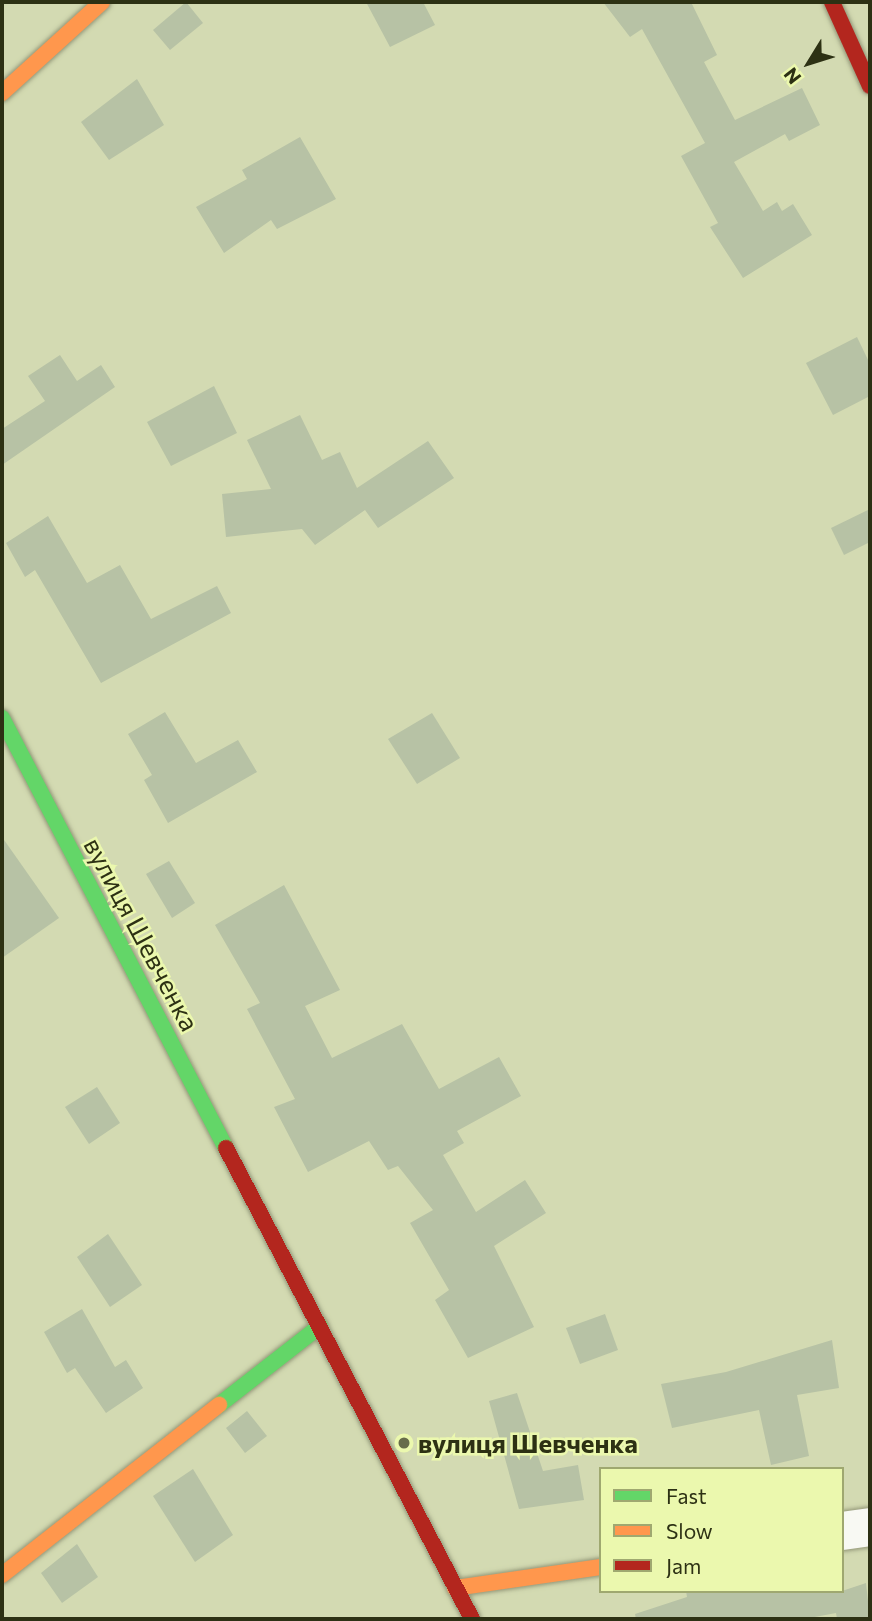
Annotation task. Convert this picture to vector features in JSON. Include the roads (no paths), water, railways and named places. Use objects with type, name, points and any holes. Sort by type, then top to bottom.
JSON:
[{"type":"street","points":[[2,93],[103,2]]},
{"type":"street","points":[[832,2],[870,86]]},
{"type":"street","name":"вулиця Шевченка","points":[[2,718],[472,1619]]},
{"type":"street","points":[[2,1575],[320,1326]]},
{"type":"street","points":[[844,1531],[870,1527]]},
{"type":"street","points":[[455,1588],[599,1567]]},
{"type":"place","name":"вулиця Шевченка","points":[[404,1443]]}]
